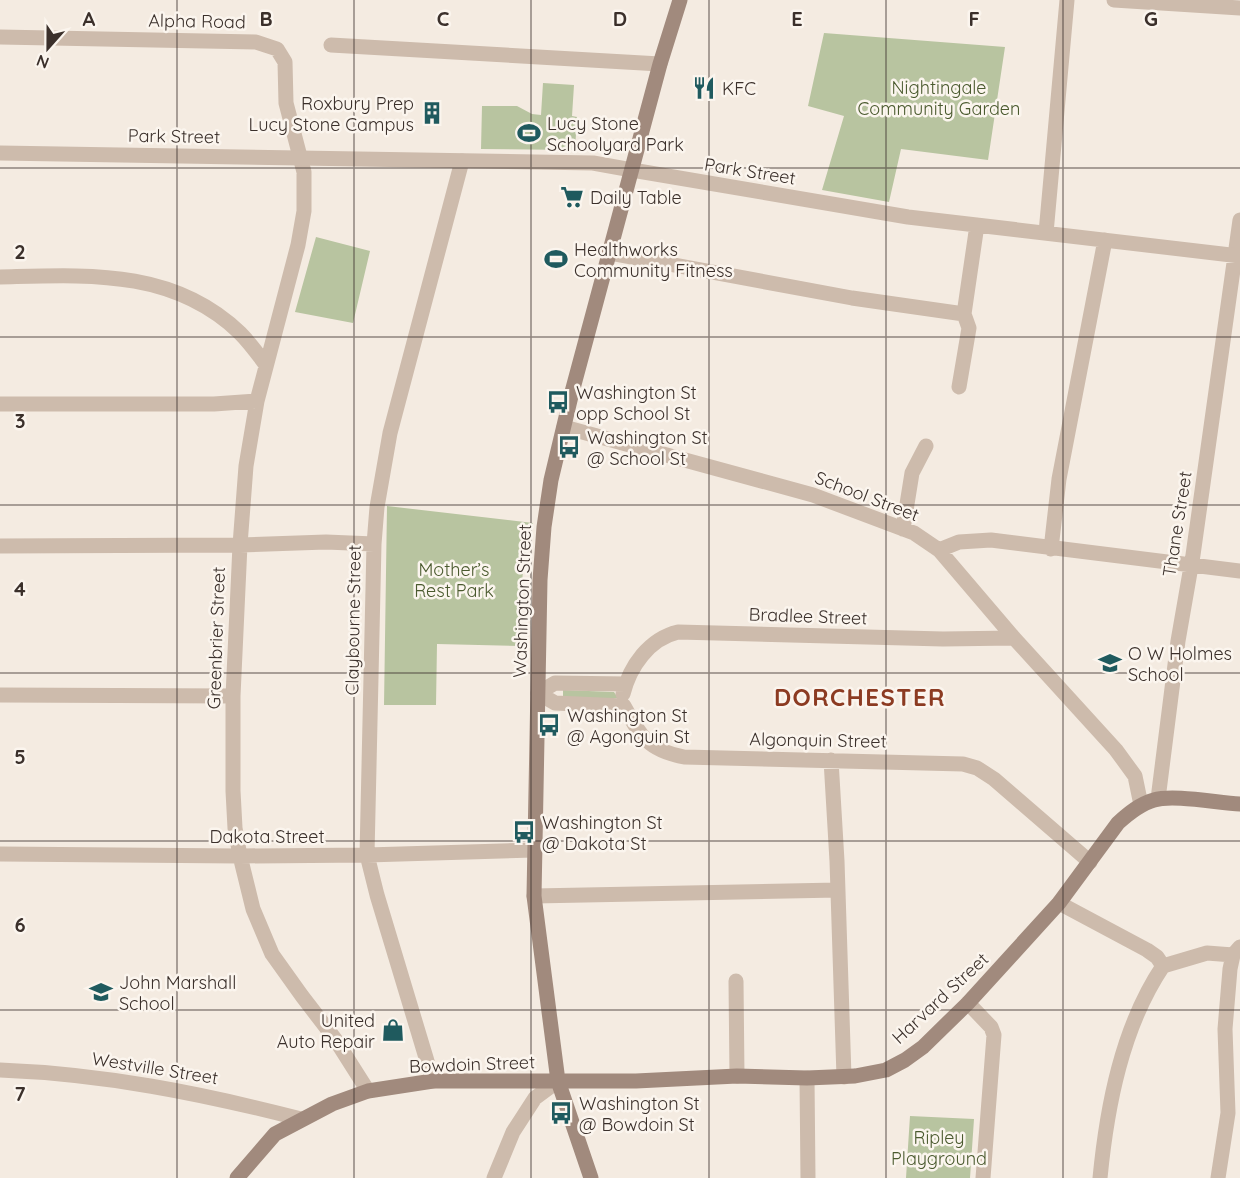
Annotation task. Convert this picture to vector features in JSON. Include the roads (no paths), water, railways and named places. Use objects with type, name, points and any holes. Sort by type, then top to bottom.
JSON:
[{"type":"main road","name":"Washington Street","points":[[591,1178],[558,1081],[534,896],[533,850],[540,580],[544,527],[551,476],[660,64],[680,0]]},
{"type":"main road","name":"Harvard Street","points":[[558,1081],[636,1081],[737,1076],[844,1077],[886,1070],[923,1047],[968,1003],[1059,903],[1118,823],[1141,805],[1158,799],[1240,804]]},
{"type":"main road","name":"Bowdoin Street","points":[[237,1178],[275,1134],[332,1104],[368,1092],[433,1082],[558,1081]]},
{"type":"street","points":[[1046,233],[1067,0]]},
{"type":"street","points":[[1114,0],[1240,8]]},
{"type":"street","name":"Alpha Road","points":[[0,37],[268,44],[277,49],[285,62],[286,103],[301,158]]},
{"type":"street","points":[[331,45],[660,64]]},
{"type":"street","name":"Park Street","points":[[0,153],[593,163],[898,215],[1238,256]]},
{"type":"street","name":"Greenbrier Street","points":[[301,158],[304,172],[304,211],[298,245],[257,401],[246,466],[233,696],[232,791],[240,856],[253,909],[273,954],[335,1039],[368,1092]]},
{"type":"street","name":"Claybourne Street","points":[[433,1082],[367,855],[374,544],[377,507],[390,433],[462,161]]},
{"type":"street","name":"Thane Street","points":[[1158,799],[1177,652],[1238,256],[1240,220]]},
{"type":"street","points":[[959,387],[969,328],[964,314],[977,225]]},
{"type":"street","points":[[1051,549],[1059,479],[1105,240]]},
{"type":"street","points":[[609,253],[852,298],[964,314]]},
{"type":"street","points":[[0,277],[92,275],[137,281],[164,289],[185,296],[217,315],[240,333],[266,365]]},
{"type":"street","points":[[0,404],[214,404],[257,401]]},
{"type":"street","name":"School Street","points":[[564,427],[813,495],[903,529],[939,549],[1014,638],[1116,750],[1135,776],[1141,805]]},
{"type":"street","points":[[903,529],[912,473],[926,446]]},
{"type":"street","points":[[939,549],[959,542],[991,540],[1240,571]]},
{"type":"street","points":[[0,546],[240,545],[326,542],[374,544]]},
{"type":"street","name":"Bradlee Street","points":[[624,706],[623,695],[626,684],[640,658],[656,641],[678,632],[943,639],[1014,638]]},
{"type":"street","points":[[624,706],[555,703],[538,693],[555,683],[626,684]]},
{"type":"street","points":[[0,695],[233,696]]},
{"type":"street","name":"Algonquin Street","points":[[624,706],[637,730],[654,748],[684,757],[948,762],[977,768],[994,779],[1090,862]]},
{"type":"street","points":[[831,760],[844,1077]]},
{"type":"street","name":"Dakota Street","points":[[0,854],[240,856],[533,850]]},
{"type":"street","points":[[534,896],[838,890]]},
{"type":"street","points":[[1059,903],[1147,950],[1157,957],[1163,966]]},
{"type":"street","points":[[1100,1178],[1103,1144],[1119,1071],[1137,1014],[1163,966],[1207,953],[1236,951],[1225,1029],[1228,1113],[1218,1178]]},
{"type":"street","points":[[736,981],[737,1076]]},
{"type":"street","points":[[968,1003],[991,1027],[994,1035],[983,1178]]},
{"type":"street","name":"Westville Street","points":[[0,1070],[48,1072],[179,1090],[301,1119]]},
{"type":"street","points":[[807,1078],[808,1178]]},
{"type":"street","points":[[494,1178],[513,1132],[535,1098],[558,1081]]},
{"type":"place","name":"KFC","points":[[704,88]]},
{"type":"place","name":"Roxbury Prep Lucy Stone Campus","points":[[432,113]]},
{"type":"place","name":"Lucy Stone Schoolyard Park","points":[[529,133]]},
{"type":"place","name":"Daily Table","points":[[572,197]]},
{"type":"place","name":"Healthworks Community Fitness","points":[[556,259]]},
{"type":"place","name":"Washington St opp School St","points":[[558,402]]},
{"type":"place","name":"Washington St @ School St","points":[[569,447]]},
{"type":"place","name":"O W Holmes School","points":[[1110,663]]},
{"type":"place","name":"Washington St @ Agonguin St","points":[[549,725]]},
{"type":"place","name":"Washington St @ Dakota St","points":[[524,832]]},
{"type":"place","name":"John Marshall School","points":[[101,992]]},
{"type":"place","name":"United Auto Repair","points":[[393,1030]]},
{"type":"place","name":"Washington St @ Bowdoin St","points":[[561,1113]]},
{"type":"district","name":"DORCHESTER","points":[[860,697]]},
{"type":"park label","name":"Nightingale Community Garden","points":[[939,97]]},
{"type":"park label","name":"Mother’s Rest Park","points":[[454,579]]},
{"type":"park label","name":"Ripley Playground","points":[[939,1147]]}]
